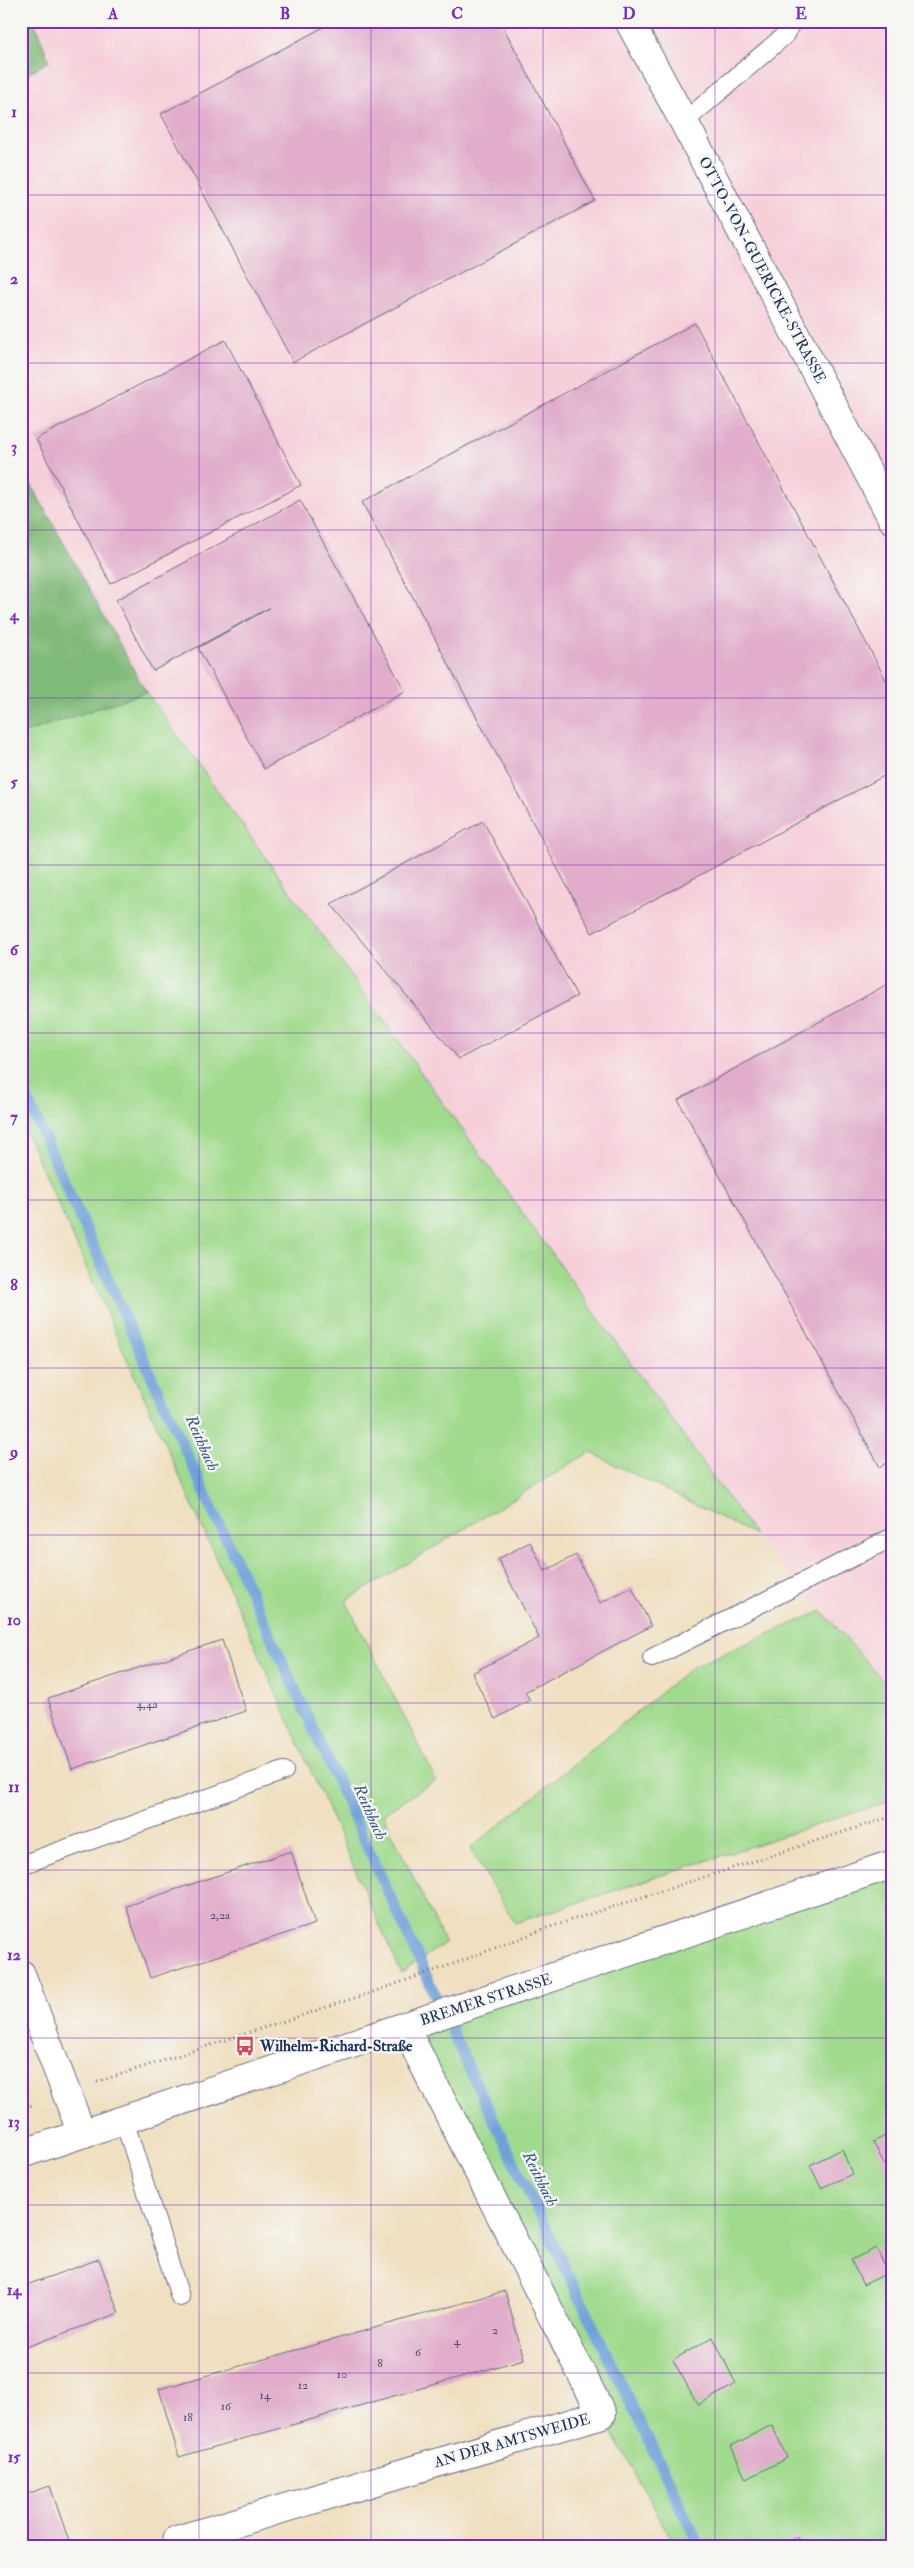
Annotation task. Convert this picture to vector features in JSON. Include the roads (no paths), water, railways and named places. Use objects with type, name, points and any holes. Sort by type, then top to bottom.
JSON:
[{"type":"street","name":"OTTO-VON-GUERICKE-STRASSE","points":[[629,21],[893,520]]},
{"type":"street","name":"BREMER STRASSE","points":[[21,2154],[893,1864]]},
{"type":"street","points":[[21,1974],[82,2134]]},
{"type":"street","name":"AN DER AMTSWEIDE","points":[[177,2540],[602,2414],[412,2024]]},
{"type":"lane","points":[[684,122],[784,36],[792,21]]},
{"type":"lane","points":[[652,1658],[893,1537]]},
{"type":"lane","points":[[21,1865],[284,1771]]},
{"type":"lane","points":[[124,2120],[180,2298]]},
{"type":"waterway","name":"Reithbach","points":[[21,1085],[155,1384],[472,2075],[700,2547]]},
{"type":"place","name":"Wilhelm-Richard-Straße","points":[[245,2046]]}]
